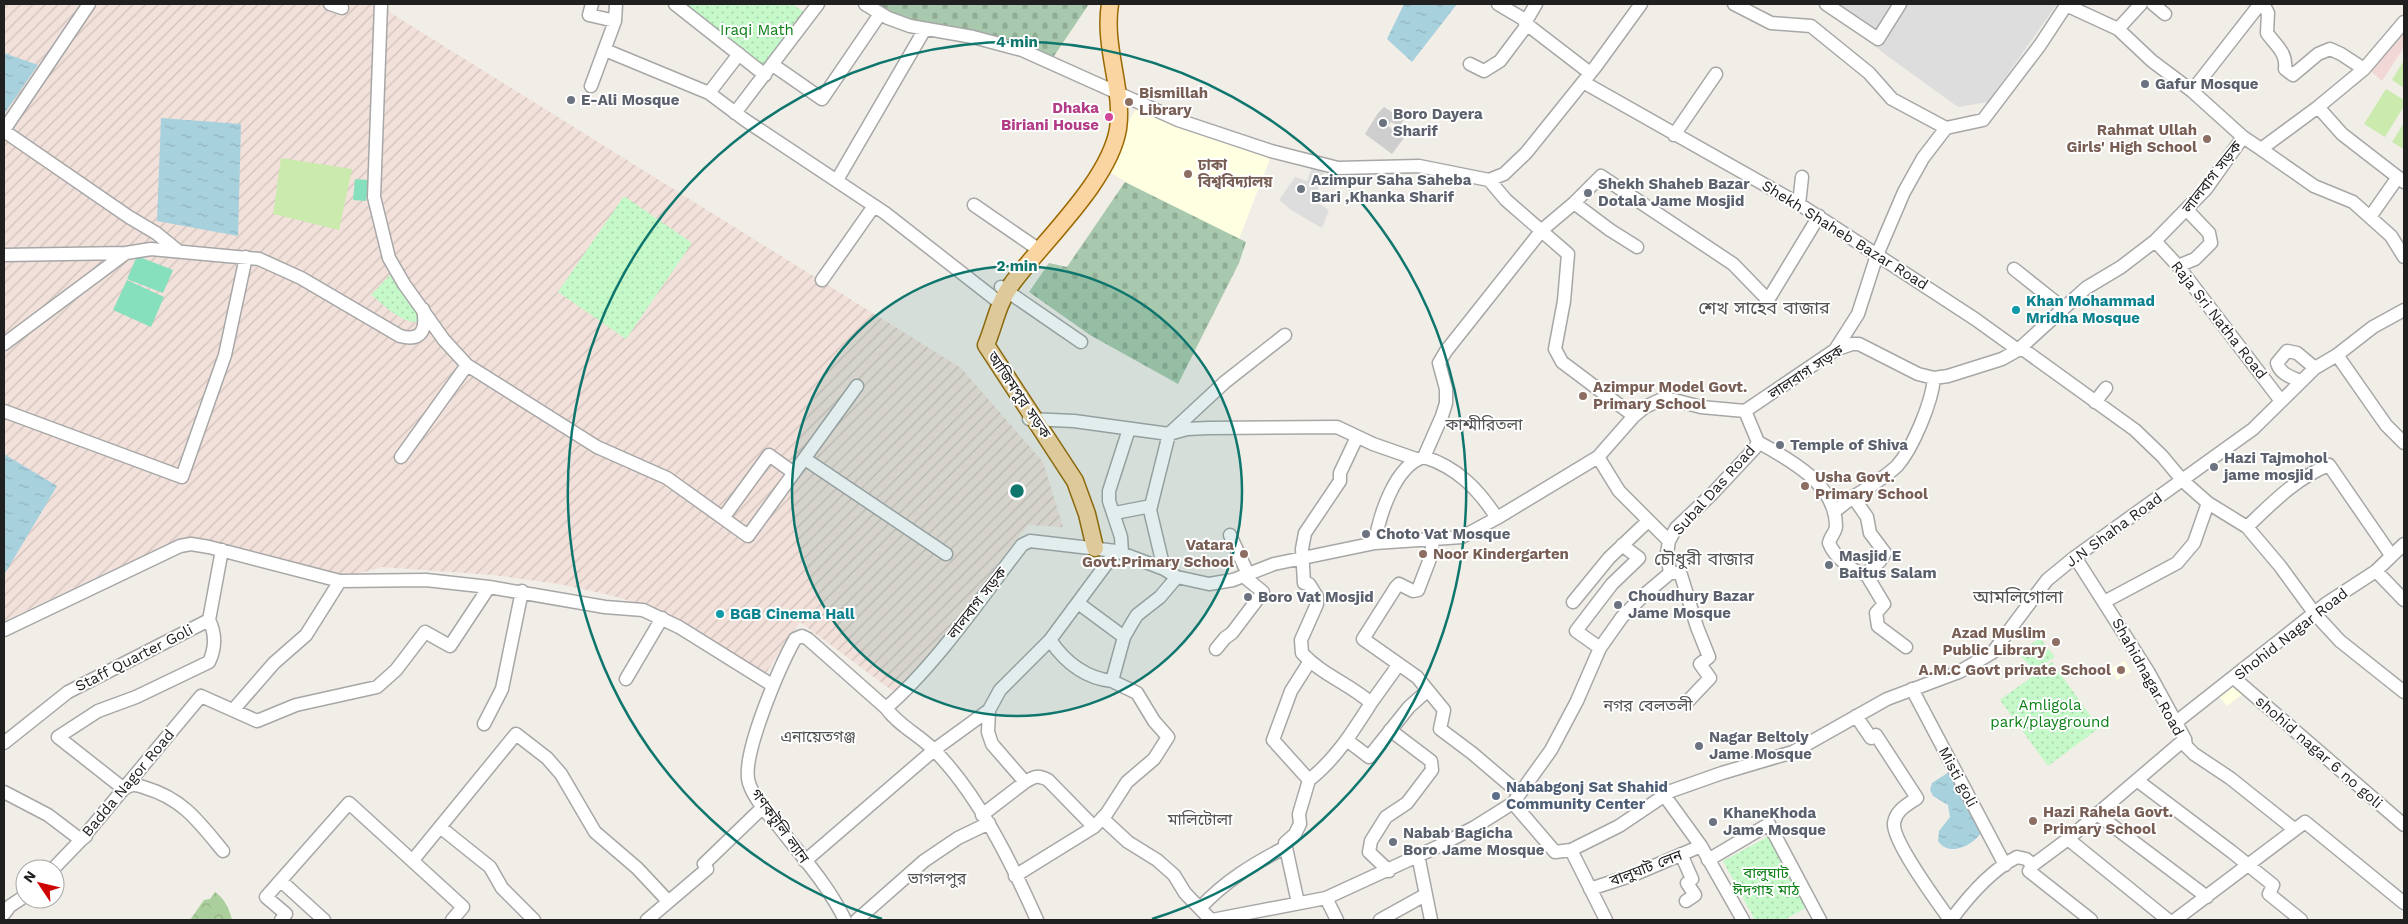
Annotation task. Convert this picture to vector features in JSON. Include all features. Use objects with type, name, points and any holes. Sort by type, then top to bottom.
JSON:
[{"type":"main road","name":"আজিমপুর সড়ক","points":[[1091,548],[1067,486],[1032,419],[981,352],[986,321],[1001,292],[1034,247],[1065,210],[1101,159],[1113,128],[1113,90],[1101,33],[1101,4]]},
{"type":"main road","name":"আজিমপুর সড়ক","points":[[1001,292],[1056,231],[1106,161],[1118,129],[1107,33],[1110,4]]},
{"type":"street","points":[[89,4],[4,131],[129,217],[156,233],[177,250]]},
{"type":"street","points":[[381,4],[374,197],[389,258],[404,284],[444,340],[466,365],[597,447],[661,474],[748,536],[857,386]]},
{"type":"street","points":[[592,4],[589,15],[615,21]]},
{"type":"street","points":[[591,86],[615,21],[616,4]]},
{"type":"street","points":[[676,4],[765,75]]},
{"type":"street","points":[[735,114],[818,4]]},
{"type":"street","points":[[866,4],[880,14],[901,23],[973,37],[1022,50],[1178,120],[1313,163],[1338,168],[1419,166],[1489,180],[1504,174],[1526,153],[1589,74],[1640,4]]},
{"type":"street","name":"Shekh Shaheb Bazar Road","points":[[1498,4],[1526,22],[1589,74],[1603,94],[1729,166],[1765,183],[1819,216],[2021,350]]},
{"type":"street","points":[[1470,64],[1484,70],[1493,67],[1526,22],[1536,4]]},
{"type":"street","points":[[1734,4],[1771,22],[1811,26],[1870,73],[1892,99],[1946,128]]},
{"type":"street","points":[[1826,4],[1878,40],[1900,4]]},
{"type":"street","points":[[1835,350],[1858,314],[1877,254],[1904,192],[1922,158],[1946,128],[1983,120],[2040,45],[2066,4],[2118,29],[2152,61],[2192,91],[2243,137]]},
{"type":"street","points":[[2118,29],[2140,4]]},
{"type":"street","points":[[2153,4],[2165,14]]},
{"type":"street","points":[[2192,91],[2262,4],[2268,13],[2267,33],[2282,49],[2286,59],[2285,69],[2293,75],[2318,54],[2330,49],[2364,69]]},
{"type":"street","points":[[773,65],[822,99],[880,14]]},
{"type":"street","name":"লালবাগ সড়ক","points":[[1745,410],[1835,350],[1852,344],[1859,344],[1918,374],[1934,378],[1986,365],[2021,350],[2062,308],[2086,288],[2121,267],[2155,240],[2187,210],[2206,189],[2243,137],[2261,149],[2318,107],[2364,69],[2404,22]]},
{"type":"street","points":[[837,180],[925,29]]},
{"type":"street","points":[[605,50],[709,94],[735,114],[837,180],[1001,292],[1081,342]]},
{"type":"street","points":[[709,94],[739,54]]},
{"type":"street","points":[[1589,74],[1603,94]]},
{"type":"street","points":[[1674,135],[1716,74]]},
{"type":"street","points":[[2318,107],[2342,134],[2401,180],[2370,217]]},
{"type":"street","points":[[2261,149],[2314,186],[2352,202],[2391,236],[2404,256]]},
{"type":"street","points":[[1375,543],[1383,509],[1391,491],[1420,458],[1442,416],[1446,403],[1446,389],[1439,363],[1446,351],[1542,230],[1574,203],[1600,176],[1733,264],[1768,300],[1819,216]]},
{"type":"street","points":[[1799,204],[1802,177]]},
{"type":"street","points":[[1489,180],[1506,200],[1568,254],[1564,301],[1555,349],[1557,355],[1562,362],[1634,416]]},
{"type":"street","points":[[1574,203],[1610,230],[1637,247]]},
{"type":"street","points":[[974,205],[1034,247]]},
{"type":"street","points":[[822,280],[874,206]]},
{"type":"street","points":[[2178,266],[2195,259],[2211,243],[2209,233],[2187,210]]},
{"type":"street","name":"Raja Sri Natha Road","points":[[2155,240],[2178,266],[2282,401]]},
{"type":"street","points":[[4,255],[126,252],[151,249],[259,258],[301,278],[400,336],[409,339],[416,337],[423,331],[426,321],[422,307]]},
{"type":"street","points":[[4,344],[126,252]]},
{"type":"street","points":[[4,411],[182,477],[225,355],[246,257]]},
{"type":"street","points":[[2014,269],[2062,308]]},
{"type":"street","name":"J.N Shaha Road","points":[[1571,850],[1619,826],[1664,795],[1686,785],[1793,752],[1856,716],[1912,689],[1959,672],[1994,652],[2047,580],[2075,557],[2253,429],[2315,368],[2373,327],[2404,310]]},
{"type":"street","points":[[1164,569],[1153,524],[1151,506],[1169,434],[1225,382],[1285,335]]},
{"type":"street","points":[[2021,350],[2135,430],[2162,456],[2183,481],[2208,503],[2246,528],[2340,642],[2404,692]]},
{"type":"street","points":[[2300,381],[2284,374],[2278,366],[2277,363],[2287,350],[2297,353],[2315,368]]},
{"type":"street","points":[[2337,354],[2386,424],[2404,443]]},
{"type":"street","points":[[401,457],[466,365]]},
{"type":"street","points":[[1835,510],[1898,465],[1928,409],[1933,393],[1934,378]]},
{"type":"street","points":[[2095,402],[2106,388]]},
{"type":"street","points":[[1032,419],[1074,421],[1169,434],[1187,429],[1208,428],[1337,427],[1357,437],[1456,471],[1475,488],[1498,518],[1598,457],[1641,409],[1660,400],[1674,400],[1701,407],[1745,410]]},
{"type":"street","name":"Subal Das Road","points":[[1670,573],[1667,553],[1669,541],[1676,528],[1712,494],[1755,448],[1758,442],[1745,410]]},
{"type":"street","points":[[805,861],[934,750],[989,710],[1000,690],[1050,640],[1119,552],[1122,537],[1109,501],[1109,491],[1129,429]]},
{"type":"street","points":[[1357,437],[1340,473],[1340,481],[1305,533],[1302,558],[1304,583],[1310,584],[1317,604],[1300,640],[1302,653],[1310,662],[1347,687],[1360,693],[1372,703]]},
{"type":"street","points":[[1758,442],[1813,478],[1835,510],[1836,529],[1830,540],[1830,546],[1846,564],[1860,574],[1866,574],[1880,561],[1885,553],[1870,533],[1867,516],[1853,497]]},
{"type":"street","points":[[723,518],[769,456],[794,473]]},
{"type":"street","name":"Subal Das Road","points":[[1598,457],[1619,491],[1669,541]]},
{"type":"street","points":[[805,459],[946,554]]},
{"type":"street","points":[[2246,528],[2276,498],[2295,483],[2329,464],[2391,555]]},
{"type":"street","points":[[2104,602],[2177,563],[2194,543],[2208,503]]},
{"type":"street","points":[[1115,514],[1151,506]]},
{"type":"street","name":"লালবাগ সড়ক","points":[[886,708],[902,694],[961,624],[1022,545],[1030,541],[1038,540],[1119,552],[1164,569],[1177,577],[1209,584],[1233,580],[1274,564],[1375,543],[1462,537],[1498,518]]},
{"type":"street","name":"Subal Das Road","points":[[1573,602],[1622,545],[1648,521]]},
{"type":"street","points":[[1216,649],[1232,633],[1263,592],[1247,579],[1248,574],[1230,535]]},
{"type":"street","points":[[1432,539],[1431,556],[1418,590],[1413,590],[1399,584],[1363,638],[1417,678],[1444,710],[1439,723],[1440,729],[1472,753],[1516,798],[1555,852],[1571,850],[1606,920]]},
{"type":"street","points":[[4,630],[180,546],[191,544],[222,550],[340,581],[426,580],[522,591],[605,607],[643,610],[679,627],[772,685]]},
{"type":"street","name":"Shohid Nagar Road","points":[[2176,723],[2315,614],[2376,571],[2404,544]]},
{"type":"street","points":[[1598,654],[1576,631],[1595,605],[1638,558],[1622,545]]},
{"type":"street","name":"Staff Quarter Goli","points":[[4,743],[68,692],[209,620],[222,550]]},
{"type":"street","name":"Shahidnagar Road","points":[[2036,863],[2068,839],[2185,740],[2149,673],[2075,557]]},
{"type":"street","points":[[2376,571],[2404,600]]},
{"type":"street","points":[[857,920],[924,861],[985,819],[1034,776],[1040,776],[1048,780],[1098,823],[1174,875],[1185,892],[1212,920],[1326,898],[1389,870],[1474,828],[1516,798],[1552,750],[1598,654],[1622,617],[1670,573],[1679,573],[1681,575],[1697,627],[1709,657],[1700,664],[1710,678],[1689,700]]},
{"type":"street","points":[[1866,574],[1884,604],[1876,614],[1878,626],[1906,647]]},
{"type":"street","points":[[1112,681],[1124,637],[1138,615],[1160,598],[1177,577]]},
{"type":"street","points":[[340,581],[306,635],[274,663],[234,709],[257,721],[296,706],[377,687],[396,670],[425,632],[450,646],[489,587]]},
{"type":"street","points":[[484,724],[502,689],[522,591]]},
{"type":"street","points":[[1078,603],[1124,637]]},
{"type":"street","points":[[626,679],[662,618]]},
{"type":"street","points":[[209,620],[215,631],[215,651],[210,662],[136,698],[98,711],[58,737],[124,789],[132,784],[165,793],[186,808],[223,851]]},
{"type":"street","name":"গণকটুলি ল্যান","points":[[845,920],[834,896],[763,807],[748,782],[750,759],[772,685],[795,639],[802,636],[808,639],[886,708]]},
{"type":"street","points":[[1015,876],[1098,823],[1127,782],[1154,759],[1168,737],[1154,721],[1137,694],[1112,681],[1100,680],[1072,667],[1059,654],[1050,640]]},
{"type":"street","points":[[1309,780],[1273,740],[1291,691],[1310,662]]},
{"type":"street","points":[[1298,903],[1285,843],[1295,834],[1300,824],[1299,814],[1309,780],[1321,771],[1348,741],[1399,664]]},
{"type":"street","name":"shohid nagar 6 no goli","points":[[2234,678],[2404,825]]},
{"type":"street","name":"Misti goli","points":[[1912,689],[2005,865]]},
{"type":"street","points":[[1348,741],[1370,757],[1409,707],[1427,691]]},
{"type":"street","name":"Badda Nagor Road","points":[[63,859],[86,837],[201,696],[234,709]]},
{"type":"street","points":[[886,708],[892,716],[934,750],[985,819],[1038,920]]},
{"type":"street","points":[[989,710],[988,732],[992,744],[1025,782]]},
{"type":"street","points":[[1856,716],[1871,738],[1876,735],[1917,798],[1898,812],[1894,822],[1895,833],[1918,874],[1950,920],[1974,892],[2017,857],[2036,863],[2029,871],[2091,920]]},
{"type":"street","points":[[1389,870],[1369,852],[1371,841],[1386,817],[1406,803],[1432,770],[1433,765],[1431,761],[1390,730]]},
{"type":"street","points":[[413,860],[516,734],[547,758],[561,774],[595,832],[637,868],[668,901]]},
{"type":"street","points":[[2185,740],[2186,746],[2194,754],[2246,790],[2294,829]]},
{"type":"street","points":[[2138,781],[2273,885],[2269,894],[2301,920]]},
{"type":"street","points":[[4,792],[86,837]]},
{"type":"street","points":[[1664,795],[1701,846],[1744,920]]},
{"type":"street","points":[[281,920],[286,914],[266,899],[350,803],[463,907],[452,920]]},
{"type":"street","points":[[647,920],[707,869],[704,864],[763,807]]},
{"type":"street","points":[[2097,814],[2207,897]]},
{"type":"street","points":[[2175,920],[2303,822],[2308,824],[2404,903]]},
{"type":"street","points":[[1708,860],[1769,824],[1820,920]]},
{"type":"street","points":[[440,827],[490,868],[502,888],[534,920]]},
{"type":"street","points":[[2068,839],[2168,920]]},
{"type":"street","name":"বালুঘাট লেন","points":[[1590,889],[1634,875],[1701,846]]},
{"type":"street","points":[[1200,908],[1216,891],[1238,874],[1286,847]]},
{"type":"street","points":[[1681,854],[1692,879],[1687,882],[1695,895],[1686,901]]},
{"type":"street","points":[[1418,855],[1431,920]]},
{"type":"street","points":[[281,881],[324,920]]},
{"type":"street","points":[[1380,920],[1425,895]]},
{"type":"street","points":[[1326,898],[1337,920]]},
{"type":"street","points":[[4,914],[15,903]]},
{"type":"shaded area","points":[[4,4],[389,4],[389,12],[961,368],[1043,462],[1063,527],[1028,525],[898,695],[800,622],[766,673],[682,622],[645,605],[605,594],[559,584],[493,575],[382,567],[346,577],[194,537],[178,539],[4,621]]},
{"type":"shaded area","points":[[1825,4],[2057,4],[1988,102],[1958,107],[1886,55]]},
{"type":"shaded area","points":[[2404,26],[2404,47],[2382,81],[2368,69]]},
{"type":"shaded area","name":"Boro Dayera Sharif","points":[[1384,107],[1404,120],[1399,126],[1391,122],[1388,126],[1404,138],[1392,154],[1365,134]]},
{"type":"shaded area","name":"ঢাকা বিশ্ববিদ্যালয়","points":[[1136,109],[1270,159],[1239,239],[1146,194],[1098,165],[1114,145]]},
{"type":"shaded area","name":"Azimpur Saha Saheba Bari ,Khanka Sharif","points":[[1313,164],[1326,167],[1314,200],[1329,210],[1322,228],[1291,210],[1279,200],[1295,177],[1307,181]]},
{"type":"shaded area","name":"A.M.C Govt private School","points":[[2125,661],[2131,672],[2117,680],[2111,668]]},
{"type":"shaded area","points":[[2235,679],[2245,692],[2227,706],[2217,694]]},
{"type":"green space","name":"Iraqi Math","points":[[680,4],[792,4],[804,12],[765,70]]},
{"type":"green space","points":[[874,4],[1089,4],[1052,59],[905,19]]},
{"type":"green space","points":[[2404,60],[2404,88],[2392,80]]},
{"type":"green space","points":[[2386,89],[2404,100],[2404,106],[2385,137],[2364,124]]},
{"type":"green space","points":[[2404,123],[2404,149],[2392,142]]},
{"type":"green space","points":[[281,158],[352,169],[339,230],[273,214]]},
{"type":"green space","points":[[355,179],[369,180],[366,201],[353,200]]},
{"type":"green space","points":[[1125,182],[1246,242],[1239,263],[1178,384],[1090,335],[1029,292],[1049,263],[1067,267]]},
{"type":"green space","points":[[624,196],[692,243],[626,339],[558,292]]},
{"type":"green space","points":[[137,256],[173,270],[163,293],[127,279]]},
{"type":"green space","points":[[390,275],[415,302],[421,322],[414,322],[401,317],[371,295]]},
{"type":"green space","points":[[127,280],[164,297],[151,327],[113,310]]},
{"type":"green space","points":[[2040,638],[2055,657],[2035,670],[2013,650],[2018,644],[2025,654],[2032,650],[2030,645]]},
{"type":"green space","name":"Amligola park/playground","points":[[2052,662],[2099,728],[2048,766],[2000,700]]},
{"type":"green space","name":"বালুঘাট ঈদগাহ মাঠ","points":[[1773,834],[1811,905],[1784,920],[1755,920],[1723,861]]},
{"type":"green space","points":[[215,892],[226,904],[232,920],[190,920],[204,900],[210,899]]},
{"type":"water","points":[[1404,4],[1457,4],[1412,62],[1387,39]]},
{"type":"water","points":[[4,53],[38,65],[4,114]]},
{"type":"water","points":[[161,118],[241,124],[238,236],[157,221]]},
{"type":"water","points":[[4,454],[57,486],[4,575]]},
{"type":"water","points":[[1949,772],[1983,829],[1975,840],[1955,849],[1949,849],[1938,841],[1939,831],[1950,817],[1948,805],[1933,796],[1930,790],[1932,783]]},
{"type":"place","name":"Gafur Mosque","points":[[2145,84]]},
{"type":"place","name":"E-Ali Mosque","points":[[571,100]]},
{"type":"place","name":"Bismillah Library","points":[[1129,102]]},
{"type":"place","name":"Dhaka Biriani House","points":[[1109,117]]},
{"type":"place","name":"Boro Dayera Sharif","points":[[1383,123]]},
{"type":"place","name":"Rahmat Ullah Girls' High School","points":[[2207,139]]},
{"type":"place","name":"ঢাকা বিশ্ববিদ্যালয়","points":[[1188,174]]},
{"type":"place","name":"Azimpur Saha Saheba Bari ,Khanka Sharif","points":[[1301,189]]},
{"type":"place","name":"Shekh Shaheb Bazar Dotala Jame Mosjid","points":[[1588,193]]},
{"type":"place","name":"Khan Mohammad Mridha Mosque","points":[[2016,310]]},
{"type":"place","name":"Azimpur Model Govt. Primary School","points":[[1583,396]]},
{"type":"place","name":"Temple of Shiva","points":[[1780,445]]},
{"type":"place","name":"Hazi Tajmohol jame mosjid","points":[[2214,467]]},
{"type":"place","name":"Usha Govt. Primary School","points":[[1805,486]]},
{"type":"place","name":"Choto Vat Mosque","points":[[1366,534]]},
{"type":"place","name":"Vatara Govt.Primary School","points":[[1244,554]]},
{"type":"place","name":"Noor Kindergarten","points":[[1423,554]]},
{"type":"place","name":"Masjid E Baitus Salam","points":[[1829,565]]},
{"type":"place","name":"Boro Vat Mosjid","points":[[1248,597]]},
{"type":"place","name":"Choudhury Bazar Jame Mosque","points":[[1618,605]]},
{"type":"place","name":"BGB Cinema Hall","points":[[720,614]]},
{"type":"place","name":"Azad Muslim Public Library","points":[[2056,642]]},
{"type":"place","name":"A.M.C Govt private School","points":[[2121,670]]},
{"type":"place","name":"Nagar Beltoly Jame Mosque","points":[[1699,746]]},
{"type":"place","name":"Nababgonj Sat Shahid Community Center","points":[[1496,796]]},
{"type":"place","name":"Hazi Rahela Govt. Primary School","points":[[2033,821]]},
{"type":"place","name":"KhaneKhoda Jame Mosque","points":[[1713,822]]},
{"type":"place","name":"Nabab Bagicha Boro Jame Mosque","points":[[1393,842]]},
{"type":"district","name":"শেখ সাহেব বাজার","points":[[1764,307]]},
{"type":"district","name":"কাশ্মীরিতলা","points":[[1484,424]]},
{"type":"district","name":"চৌধুরী বাজার","points":[[1704,558]]},
{"type":"district","name":"আমলিগোলা","points":[[2018,596]]},
{"type":"district","name":"নগর বেলতলী","points":[[1648,705]]},
{"type":"district","name":"এনায়েতগঞ্জ","points":[[818,736]]},
{"type":"district","name":"মালিটোলা","points":[[1200,819]]},
{"type":"district","name":"ভাগলপুর","points":[[937,878]]}]
